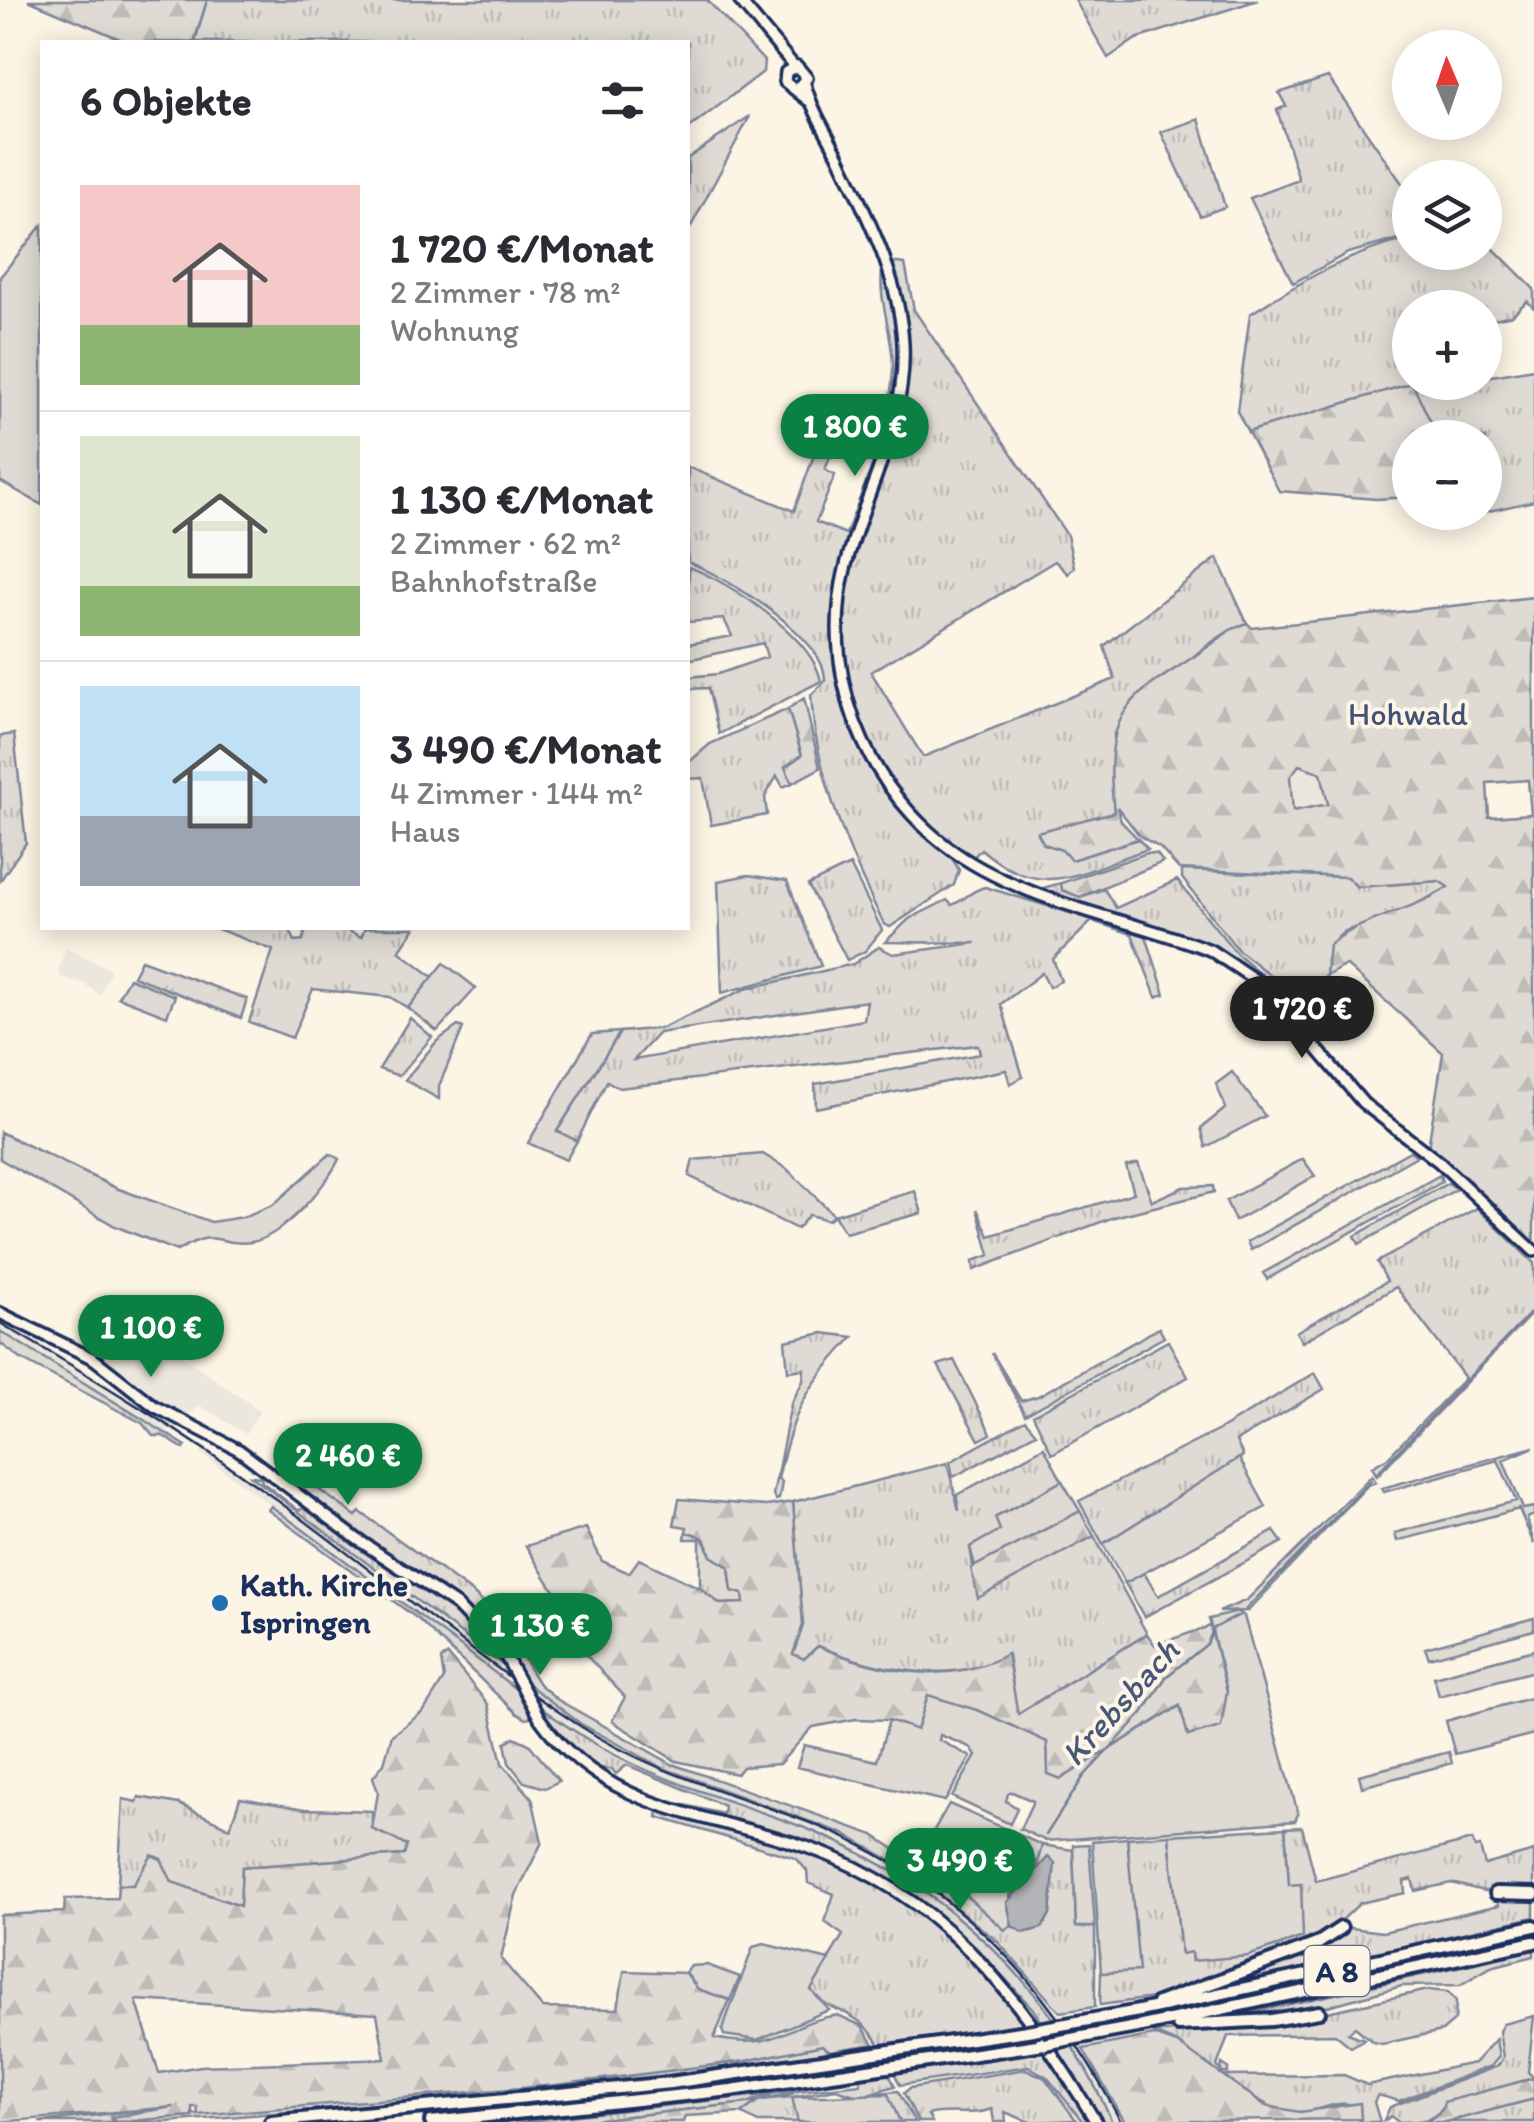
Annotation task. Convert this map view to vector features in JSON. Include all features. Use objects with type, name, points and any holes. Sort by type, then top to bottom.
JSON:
[{"type":"highway","points":[[1496,1892],[1534,1894]]},
{"type":"highway","name":"A 8","points":[[271,2122],[579,2094],[844,2060],[1139,2011],[1534,1926]]},
{"type":"highway","points":[[1139,2011],[1317,1944],[1342,1928]]},
{"type":"highway","name":"A 8","points":[[431,2122],[846,2075],[1142,2026],[1534,1942]]},
{"type":"highway","points":[[1142,2026],[1272,2020],[1319,2012]]},
{"type":"main road","points":[[739,0],[790,69],[805,72],[801,87]]},
{"type":"main road","points":[[790,69],[785,82],[801,87],[811,103],[888,267],[901,324],[902,401],[894,436],[849,554],[838,616],[848,700],[883,780],[922,826],[984,870],[1210,950],[1244,968],[1284,1005],[1363,1103],[1439,1162],[1534,1251]]},
{"type":"main road","points":[[0,1313],[94,1359],[154,1406],[239,1450],[357,1539],[445,1597],[484,1630],[506,1657],[540,1719],[581,1766],[650,1803],[824,1853],[922,1908],[978,1955],[1014,1995],[1096,2122]]},
{"type":"shaded area","points":[[1299,765],[1321,773],[1328,805],[1293,812],[1290,777]]},
{"type":"shaded area","points":[[66,948],[111,969],[100,995],[83,983],[60,977],[58,970]]},
{"type":"shaded area","points":[[105,1301],[260,1411],[246,1434],[199,1405],[193,1413],[182,1414],[148,1399],[104,1363],[105,1338],[97,1305]]},
{"type":"shaded area","points":[[0,1320],[172,1426],[167,1433],[0,1331]]},
{"type":"shaded area","points":[[205,1447],[581,1724],[685,1777],[844,1834],[928,1883],[972,1917],[1035,1981],[1083,2049],[1125,2122],[1112,2122],[1074,2050],[1033,1991],[988,1943],[933,1897],[847,1846],[666,1779],[561,1723],[200,1453]]},
{"type":"shaded area","points":[[1048,1857],[1055,1863],[1050,1914],[1042,1928],[1024,1933],[1012,1926],[1007,1902]]},
{"type":"green space","points":[[28,0],[207,0],[195,40],[122,40]]},
{"type":"green space","points":[[207,0],[707,0],[764,61],[763,72],[690,127],[690,40],[196,40]]},
{"type":"green space","points":[[1075,0],[1258,0],[1136,39],[1108,58]]},
{"type":"green space","points":[[1328,77],[1392,169],[1392,241],[1348,253],[1293,283],[1250,198],[1299,180],[1277,110],[1286,106],[1279,93]]},
{"type":"green space","points":[[750,116],[690,228],[690,157]]},
{"type":"green space","points":[[1199,119],[1225,207],[1200,216],[1161,132]]},
{"type":"green space","points":[[40,227],[40,504],[0,481],[0,277]]},
{"type":"green space","points":[[1392,244],[1392,270],[1502,270],[1502,257],[1534,289],[1534,308],[1527,301],[1512,315],[1502,317],[1502,290],[1392,290],[1392,389],[1248,432],[1237,411],[1250,314],[1307,279]]},
{"type":"green space","points":[[889,262],[905,264],[914,310],[1067,535],[1074,567],[1068,574],[1055,561],[871,672],[923,757],[1115,679],[1104,646],[1217,558],[1247,623],[1193,657],[1114,733],[1114,812],[1044,844],[1062,850],[1071,860],[1138,839],[1148,849],[1062,878],[1023,875],[981,849],[972,859],[939,835],[910,806],[885,773],[866,738],[851,700],[843,661],[841,620],[851,559],[892,447],[902,407],[904,366]]},
{"type":"green space","points":[[882,273],[890,286],[896,315],[896,389],[839,580],[839,657],[851,714],[871,765],[892,796],[943,847],[959,870],[954,885],[890,927],[884,924],[858,870],[819,754],[811,695],[825,681],[821,664],[810,646],[771,610],[690,563],[690,468],[794,511],[830,410],[843,424],[825,470],[835,475],[816,522],[846,534],[876,454],[891,392],[893,358]]},
{"type":"green space","points":[[1534,369],[1534,501],[1502,508],[1502,420],[1430,420],[1420,400],[1502,400],[1502,374]]},
{"type":"green space","points":[[1392,389],[1392,400],[1420,400],[1430,420],[1392,420],[1392,498],[1279,491],[1248,432]]},
{"type":"green space","points":[[690,567],[746,598],[786,629],[815,664],[821,681],[719,734],[708,688],[690,689],[690,677],[718,674],[767,657],[763,643],[690,660],[690,644],[732,636],[724,619],[690,622]]},
{"type":"green space","name":"Hohwald","points":[[1534,597],[1534,1245],[1428,1148],[1443,1053],[1346,965],[1326,976],[1329,945],[1342,935],[1448,887],[1439,881],[1357,887],[1347,877],[1179,869],[1160,848],[1140,836],[1117,807],[1121,821],[1138,839],[1071,860],[1062,850],[1044,844],[1037,832],[1114,812],[1114,739],[1122,716],[1135,698],[1230,630],[1247,623],[1252,628]],"holes":[[[1299,765],[1321,773],[1328,804],[1293,811],[1290,777]],[[1528,780],[1531,814],[1489,817],[1487,783]]]},
{"type":"green space","points":[[804,698],[820,768],[792,783],[785,767],[802,755],[788,709]]},
{"type":"green space","points":[[788,709],[802,756],[785,767],[792,783],[783,787],[777,776],[765,797],[767,815],[711,825],[703,778],[690,779],[690,761],[710,744]]},
{"type":"green space","points":[[14,734],[26,843],[0,881],[0,736]]},
{"type":"green space","points":[[1147,853],[1157,854],[1163,862],[1080,897],[1062,890],[1061,883]]},
{"type":"green space","points":[[850,865],[882,930],[865,951],[847,960],[808,885]]},
{"type":"green space","points":[[1182,870],[1347,877],[1387,885],[1439,881],[1449,887],[1399,913],[1345,931],[1329,945],[1326,976],[1304,1002],[1238,950],[1182,878]]},
{"type":"green space","points":[[748,875],[787,881],[821,966],[722,993],[718,881]]},
{"type":"green space","points":[[1177,880],[1237,954],[1288,996],[1294,1008],[1230,956],[1202,942],[1039,889],[1061,883],[1063,890],[1080,897],[1104,889],[1116,908]]},
{"type":"green space","points":[[980,888],[1146,936],[1165,994],[1156,997],[1132,934],[1092,921],[1053,959],[1061,981],[1049,987],[1042,973],[1001,1004],[1023,1077],[1010,1084],[1006,1070],[816,1108],[815,1084],[980,1054],[978,1045],[619,1088],[607,1081],[577,1141],[557,1131],[620,1032],[662,1028],[745,989],[853,964],[879,947],[893,954],[976,943],[885,942],[909,919],[947,900],[952,905]],"holes":[[[867,1001],[864,1020],[634,1060],[659,1033]]]},
{"type":"green space","points":[[220,930],[290,930],[295,941],[303,940],[306,930],[346,930],[361,937],[364,930],[414,930],[399,951],[433,977],[408,1008],[390,997],[313,989],[292,1038],[249,1022],[273,950]]},
{"type":"green space","points":[[141,960],[247,999],[241,1018],[133,976]]},
{"type":"green space","points":[[444,963],[476,988],[437,1031],[408,1008]]},
{"type":"green space","points":[[129,978],[175,996],[167,1016],[118,997]]},
{"type":"green space","points":[[410,1018],[432,1037],[399,1076],[379,1069]]},
{"type":"green space","points":[[458,1026],[463,1028],[439,1086],[439,1099],[405,1080],[437,1041]]},
{"type":"green space","points":[[620,1032],[557,1131],[577,1141],[566,1160],[528,1143],[592,1034]]},
{"type":"green space","points":[[1232,1072],[1265,1116],[1206,1147],[1201,1128],[1226,1108],[1216,1084]]},
{"type":"green space","points":[[0,1132],[116,1188],[211,1222],[243,1217],[273,1205],[330,1154],[339,1159],[314,1196],[276,1231],[251,1242],[202,1239],[177,1251],[115,1226],[0,1159]]},
{"type":"green space","points":[[1410,1151],[1417,1156],[1251,1250],[1247,1242]]},
{"type":"green space","points":[[763,1154],[787,1169],[834,1215],[828,1220],[809,1215],[797,1229],[689,1176],[693,1160]]},
{"type":"green space","points":[[1303,1159],[1315,1176],[1235,1221],[1226,1201]]},
{"type":"green space","points":[[1138,1163],[1152,1201],[1183,1187],[1213,1186],[1214,1192],[1114,1217],[974,1270],[973,1261],[990,1255],[977,1209],[989,1236],[1134,1193],[1126,1166]]},
{"type":"green space","points":[[1440,1175],[1442,1182],[1267,1279],[1263,1273]]},
{"type":"green space","points":[[1448,1183],[1457,1189],[1359,1244],[1355,1236]]},
{"type":"green space","points":[[915,1191],[922,1213],[845,1233],[834,1215]]},
{"type":"green space","points":[[1477,1208],[1534,1263],[1534,1311],[1377,1476],[1372,1467],[1387,1458],[1465,1378],[1396,1287],[1302,1342],[1296,1332],[1387,1281],[1377,1262]]},
{"type":"green space","points":[[1159,1328],[1164,1337],[1025,1415],[992,1353],[1021,1401],[1038,1396]]},
{"type":"green space","points":[[0,1331],[186,1446],[184,1449],[163,1436],[153,1436],[142,1423],[21,1359],[0,1343]]},
{"type":"green space","points":[[823,1333],[853,1337],[823,1371],[803,1402],[784,1455],[776,1500],[773,1495],[791,1404],[803,1381],[804,1369],[788,1371],[785,1341]]},
{"type":"green space","points":[[1168,1341],[1188,1377],[1052,1454],[1033,1415]]},
{"type":"green space","points":[[954,1360],[991,1434],[979,1440],[938,1365]]},
{"type":"green space","points":[[1315,1373],[1324,1389],[1236,1441],[1243,1456],[1103,1544],[1079,1501],[1219,1430]]},
{"type":"green space","points":[[1025,1420],[1036,1433],[953,1477],[950,1462]]},
{"type":"green space","points":[[1044,1447],[1062,1481],[996,1517],[1001,1530],[970,1547],[978,1597],[1094,1536],[1147,1634],[1017,1714],[1008,1655],[962,1670],[938,1672],[888,1668],[818,1646],[803,1660],[793,1654],[803,1625],[793,1502],[947,1463],[959,1511],[957,1495]]},
{"type":"green space","points":[[1534,1447],[1503,1460],[1523,1509],[1534,1507],[1534,1515],[1527,1518],[1534,1544],[1519,1509],[1397,1541],[1395,1533],[1516,1501],[1498,1460],[1384,1492],[1382,1488]]},
{"type":"green space","points":[[1239,1458],[1266,1507],[1125,1583],[1103,1544]]},
{"type":"green space","points":[[288,1461],[300,1468],[293,1471],[356,1516],[360,1512],[473,1593],[500,1619],[539,1684],[558,1700],[672,1764],[874,1835],[915,1863],[936,1869],[1005,1930],[1015,1890],[1033,1877],[1042,1845],[1073,1850],[1076,1926],[1095,1927],[1095,2007],[1060,2012],[997,1941],[912,1872],[844,1834],[663,1768],[581,1724],[507,1669],[516,1665],[508,1651],[467,1610],[281,1478],[279,1470]]},
{"type":"green space","points":[[1372,1475],[1376,1482],[1368,1485],[1248,1611],[1219,1612],[1247,1600]]},
{"type":"green space","points":[[251,1476],[261,1477],[262,1482],[298,1510],[309,1508],[445,1600],[490,1645],[504,1666]]},
{"type":"green space","points":[[1062,1481],[1080,1511],[975,1566],[970,1547],[1000,1530],[995,1518]]},
{"type":"green space","points":[[679,1499],[766,1506],[793,1502],[803,1625],[793,1654],[804,1659],[818,1646],[888,1668],[938,1673],[985,1664],[1007,1654],[1018,1714],[1147,1634],[1155,1645],[1210,1626],[1227,1691],[1222,1727],[1188,1736],[1179,1706],[1061,1779],[1048,1775],[1047,1742],[917,1730],[889,1720],[856,1719],[813,1727],[779,1764],[743,1767],[737,1774],[676,1761],[612,1721],[625,1697],[558,1625],[574,1611],[550,1585],[526,1546],[586,1528],[602,1561],[629,1573],[639,1559],[700,1588],[720,1604],[744,1603],[743,1594],[732,1591],[729,1567],[711,1556],[703,1539],[686,1532],[687,1527],[674,1525]]},
{"type":"green space","points":[[271,1506],[530,1700],[599,1746],[650,1772],[810,1830],[859,1853],[950,1911],[1027,1985],[1088,2073],[1112,2122],[1100,2122],[1033,2009],[988,1960],[933,1910],[844,1857],[676,1803],[723,1814],[724,1806],[627,1765],[616,1774],[612,1769],[592,1765],[565,1744],[544,1715],[526,1719],[516,1713],[418,1619],[268,1510]]},
{"type":"green space","points":[[1080,1511],[1094,1536],[978,1598],[971,1568]]},
{"type":"green space","points":[[1274,1531],[1282,1542],[1144,1617],[1125,1583],[1144,1573],[1158,1596]]},
{"type":"green space","points":[[686,1532],[701,1535],[711,1556],[729,1567],[732,1591],[743,1594],[745,1603],[720,1604],[700,1588],[700,1539],[685,1539]]},
{"type":"green space","points":[[1239,1612],[1244,1616],[1298,1814],[1295,1821],[1046,1841],[1020,1829],[1033,1801],[1012,1792],[1008,1794],[1006,1801],[1017,1808],[1010,1824],[952,1797],[976,1756],[970,1747],[940,1735],[939,1740],[971,1757],[945,1801],[797,1767],[804,1745],[877,1761],[889,1720],[917,1730],[928,1695],[980,1711],[1047,1742],[1048,1774],[1061,1779],[1180,1706],[1188,1736],[1221,1727],[1227,1691],[1209,1619]]},
{"type":"green space","points":[[1534,1618],[1534,1630],[1429,1658],[1425,1648]]},
{"type":"green space","points":[[1534,1650],[1534,1671],[1439,1696],[1434,1677]]},
{"type":"green space","points":[[448,1655],[488,1704],[502,1763],[532,1798],[542,1842],[516,1895],[501,1959],[543,2008],[618,2009],[624,1971],[686,1973],[698,1989],[730,2000],[714,2038],[769,2039],[838,2015],[862,2026],[874,2044],[830,2051],[822,2045],[745,2061],[556,2085],[198,2115],[197,2107],[192,2107],[192,2116],[117,2122],[111,2117],[174,2107],[0,2122],[0,1915],[64,1912],[65,1899],[117,1898],[118,1885],[133,1885],[152,1855],[161,1859],[172,1882],[240,1906],[242,1867],[404,1855],[407,1845],[372,1829],[378,1792],[373,1777],[384,1763],[392,1735],[424,1711],[444,1679],[441,1659]],"holes":[[[136,2000],[377,2014],[385,2059],[201,2066],[159,2073]]]},
{"type":"green space","points":[[1534,1697],[1534,1734],[1455,1754],[1446,1721]]},
{"type":"green space","points":[[514,1737],[529,1744],[559,1781],[545,1788],[524,1782],[509,1763],[505,1743]]},
{"type":"green space","points":[[1449,1752],[1452,1763],[1362,1787],[1359,1775]]},
{"type":"green space","points":[[139,1797],[179,1804],[230,1828],[240,1798],[305,1809],[372,1811],[372,1829],[408,1845],[404,1855],[242,1867],[241,1906],[171,1882],[161,1860],[133,1885],[118,1885],[123,1799],[137,1802]]},
{"type":"green space","points":[[949,1804],[1042,1845],[1033,1877],[1010,1895],[1012,1926],[1005,1930],[936,1869],[915,1863]]},
{"type":"green space","points":[[658,1811],[806,1853],[891,1892],[931,1919],[970,1952],[1020,2009],[1092,2122],[1083,2122],[1047,2077],[1028,2066],[900,2085],[871,2032],[810,1990],[843,1935],[825,1922],[834,1894],[808,1883],[807,1871],[796,1858],[657,1817]]},
{"type":"green space","points":[[1302,1827],[1316,1881],[1472,1840],[1475,1848],[1480,1847],[1485,1865],[1534,1851],[1534,1890],[1484,1891],[1451,1883],[1415,1891],[1412,1879],[1404,1881],[1405,1893],[1360,1903],[1323,1938],[1160,1997],[1100,2005],[1101,1973],[1138,1970],[1127,1838],[1169,1835],[1181,1953],[1191,1952],[1192,1961],[1300,1884],[1289,1886],[1285,1828]]},
{"type":"green space","points":[[1285,1828],[1289,1885],[1301,1884],[1303,1937],[1248,1956],[1192,1961],[1191,1952],[1181,1954],[1169,1835]]},
{"type":"green space","points":[[1127,1838],[1139,1971],[1101,1973],[1092,1841]]},
{"type":"green space","points":[[1089,1844],[1095,1927],[1076,1927],[1073,1845]]},
{"type":"green space","points":[[1496,1895],[1534,1896],[1534,1917],[1204,1991],[1351,1928],[1383,1932],[1499,1905]]},
{"type":"green space","points":[[764,1944],[829,1960],[811,1990],[829,2010],[757,2040],[724,2035],[722,2030],[753,1947]]},
{"type":"green space","points":[[1534,1950],[1534,1956],[1491,1967],[1460,1985],[1402,1986],[1291,2016],[1223,2019]]},
{"type":"green space","points":[[707,1965],[740,1977],[730,2000],[698,1989],[686,1973],[691,1966]]},
{"type":"green space","points":[[1428,1990],[1448,1992],[1456,2001],[1455,2020],[1442,2031],[1382,2044],[1373,2042],[1355,2027],[1348,2033],[1364,2039],[1351,2047],[1335,2034],[1228,2036],[1217,2066],[1221,2071],[1222,2064],[1228,2073],[1218,2073],[1205,2062],[1216,2074],[1178,2043],[1153,2033],[1286,2021]]},
{"type":"green space","points":[[1534,2016],[1528,2072],[1534,2078],[1445,2102],[1438,2114],[1426,2120],[1398,2122],[1391,2116],[1383,2122],[1390,2107],[1498,2066],[1503,2057],[1499,2031],[1503,2024]]},
{"type":"green space","points":[[1154,2035],[1177,2043],[1266,2106],[1300,2112],[1360,2103],[1361,2119],[1125,2122],[1083,2049]]},
{"type":"green space","points":[[1496,2039],[1499,2057],[1491,2066],[1399,2101],[1378,2095],[1374,2102],[1380,2122],[1358,2122],[1361,2119],[1353,2105],[1348,2104],[1301,2112],[1277,2108],[1223,2076],[1344,2075],[1367,2085],[1474,2063]]},
{"type":"green space","points":[[874,2044],[895,2086],[868,2094],[898,2091],[915,2122],[900,2122],[887,2094],[861,2097],[836,2089],[793,2097],[798,2122],[758,2122],[741,2113],[760,2100],[792,2097],[760,2097],[748,2103],[575,2122],[514,2122],[861,2084],[854,2047]]},
{"type":"green space","points":[[822,2045],[831,2052],[646,2078],[408,2102],[166,2122],[39,2122],[166,2107],[175,2107],[112,2117],[111,2121],[556,2085],[745,2061]]},
{"type":"green space","points":[[1026,2069],[1045,2078],[1076,2120],[1030,2122],[1005,2112],[1006,2122],[994,2122],[992,2109],[937,2113],[928,2115],[932,2122],[918,2122],[904,2093],[910,2088]]},
{"type":"green space","points":[[1534,2078],[1534,2099],[1446,2122],[1427,2122],[1442,2110],[1444,2102]]},
{"type":"green space","points":[[888,2094],[900,2122],[798,2122],[792,2097]]},
{"type":"green space","points":[[1534,2099],[1534,2122],[1446,2122]]},
{"type":"green space","points":[[759,2101],[741,2113],[685,2116],[683,2122],[575,2122],[748,2103]]},
{"type":"waterway","points":[[1377,1473],[1534,1309]]},
{"type":"waterway","points":[[1246,1609],[1371,1480]]},
{"type":"waterway","name":"Krebsbach","points":[[1046,1835],[1084,1776],[1143,1713],[1166,1677],[1207,1644],[1214,1628],[1240,1615]]},
{"type":"railway","points":[[0,1323],[241,1474],[500,1670],[605,1741],[693,1781],[813,1824],[864,1847],[911,1875],[995,1944],[1031,1984],[1064,2027],[1121,2122]]},
{"type":"place","name":"Kath. Kirche Ispringen","points":[[220,1603]]}]
